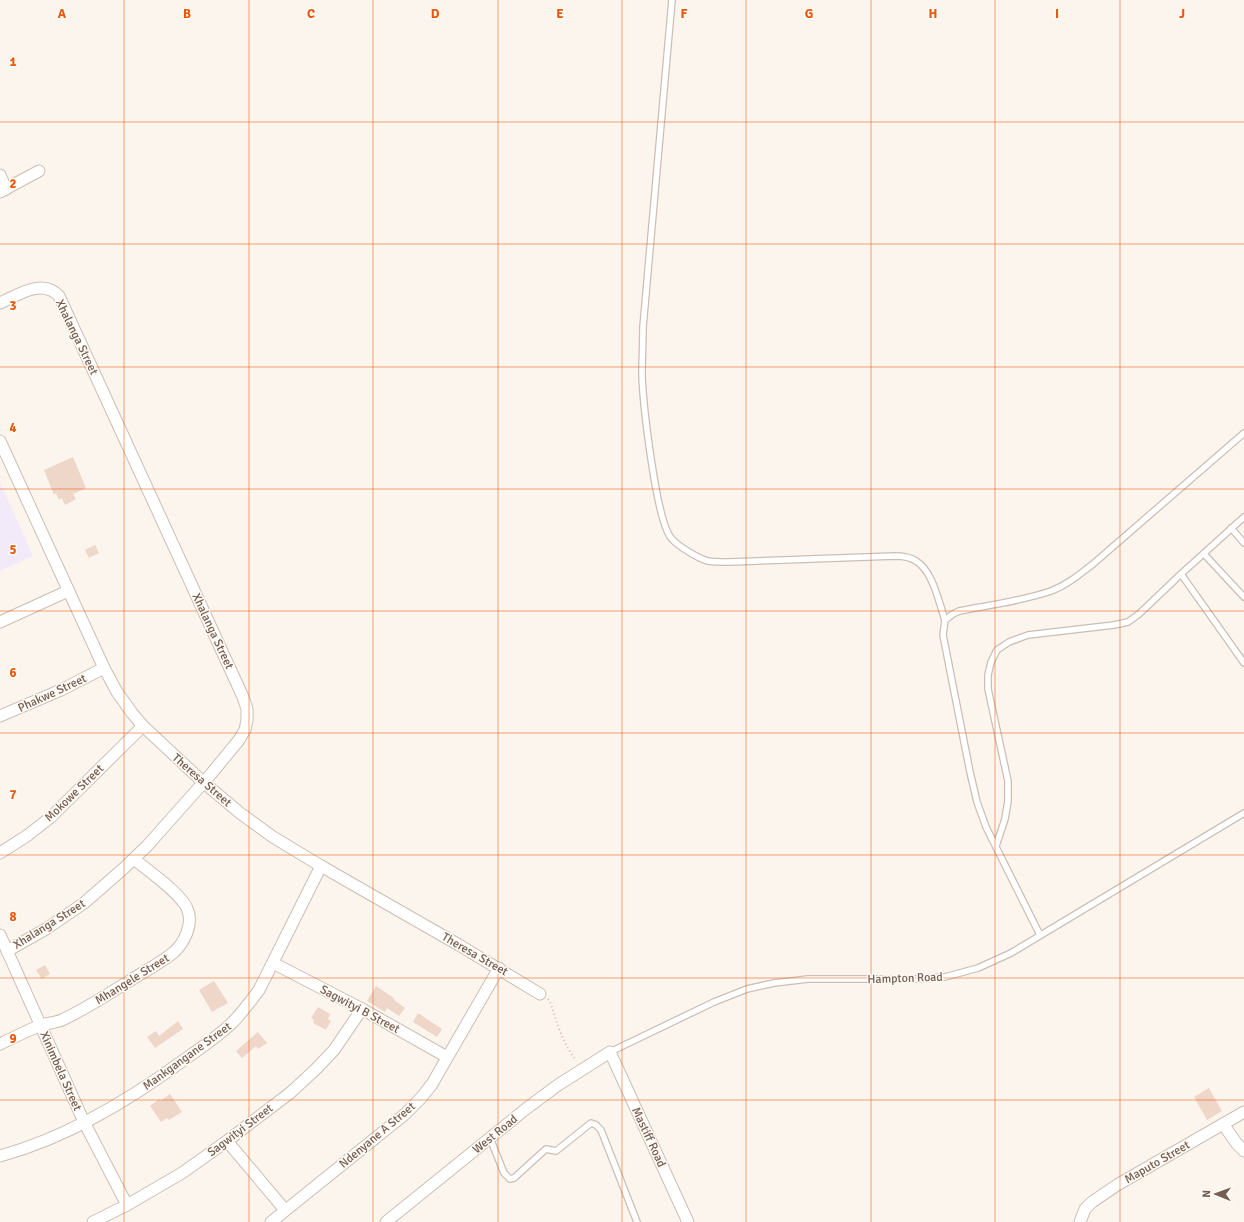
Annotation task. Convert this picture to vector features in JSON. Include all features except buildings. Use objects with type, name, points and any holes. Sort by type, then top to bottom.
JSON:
[{"type":"street","points":[[0,175],[3,190],[38,171]]},
{"type":"street","name":"Xhalanga Street","points":[[0,303],[37,288],[49,289],[54,291],[59,296],[243,697],[247,709],[245,730],[239,740],[147,846],[102,888],[68,915],[7,951]]},
{"type":"street","name":"Theresa Street","points":[[0,441],[104,668],[117,692],[143,726],[203,782],[240,813],[268,833],[321,866],[499,968],[540,994]]},
{"type":"street","points":[[0,622],[68,591]]},
{"type":"street","name":"Phakwe Street","points":[[0,716],[67,687],[104,668]]},
{"type":"street","name":"Mokowe Street","points":[[0,853],[28,835],[51,817],[143,726]]},
{"type":"street","name":"Mhangele Street","points":[[0,1044],[40,1026],[60,1021],[79,1012],[161,962],[174,952],[182,943],[190,920],[188,910],[184,902],[134,859]]},
{"type":"street","name":"Mankgangane Street","points":[[0,1156],[44,1141],[84,1122],[146,1087],[212,1040],[232,1023],[259,990],[321,866]]},
{"type":"street","name":"Xinimbela Street","points":[[0,934],[84,1122],[127,1205]]},
{"type":"street","name":"Sagwityi B Street","points":[[273,963],[447,1057]]},
{"type":"street","name":"Ndenyane A Street","points":[[271,1222],[404,1115],[421,1098],[432,1084],[499,968]]},
{"type":"street","name":"Sagwityi Street","points":[[93,1222],[127,1205],[182,1172],[227,1141],[290,1093],[334,1050],[362,1010]]},
{"type":"street","name":"West Road","points":[[386,1222],[528,1108],[584,1068],[610,1052]]},
{"type":"street","name":"Mastiff Road","points":[[610,1052],[688,1222]]},
{"type":"street","name":"Maputo Street","points":[[1080,1222],[1085,1209],[1092,1202],[1244,1112]]},
{"type":"street","points":[[1223,1124],[1237,1144],[1244,1151]]},
{"type":"street","points":[[227,1141],[285,1210]]},
{"type":"lane","points":[[672,0],[643,327],[642,376],[647,424],[658,499],[671,538],[687,551],[707,561],[729,562],[895,556],[907,557],[917,561],[925,568],[931,579],[945,620],[944,635],[977,802],[986,827],[1040,936]]},
{"type":"lane","points":[[945,620],[960,611],[1026,598],[1052,590],[1072,580],[1093,564],[1244,433]]},
{"type":"lane","points":[[996,846],[1005,819],[1008,801],[1008,781],[988,689],[990,662],[997,650],[1009,642],[1028,635],[1128,622],[1139,614],[1231,528],[1244,518]]},
{"type":"lane","points":[[1231,528],[1244,543]]},
{"type":"lane","points":[[1204,554],[1244,597]]},
{"type":"lane","points":[[1181,574],[1244,663]]},
{"type":"lane","name":"Hampton Road","points":[[610,1052],[714,1002],[747,989],[774,983],[808,979],[914,979],[945,977],[978,968],[1011,953],[1244,813]]},
{"type":"lane","points":[[490,1138],[504,1173],[510,1179],[514,1178],[546,1149],[556,1151],[591,1123],[596,1125],[601,1130],[637,1222]]},
{"type":"path","points":[[540,994],[547,997],[566,1045],[574,1058],[584,1068]]},
{"type":"shaded area","points":[[0,482],[33,556],[0,571]]}]
